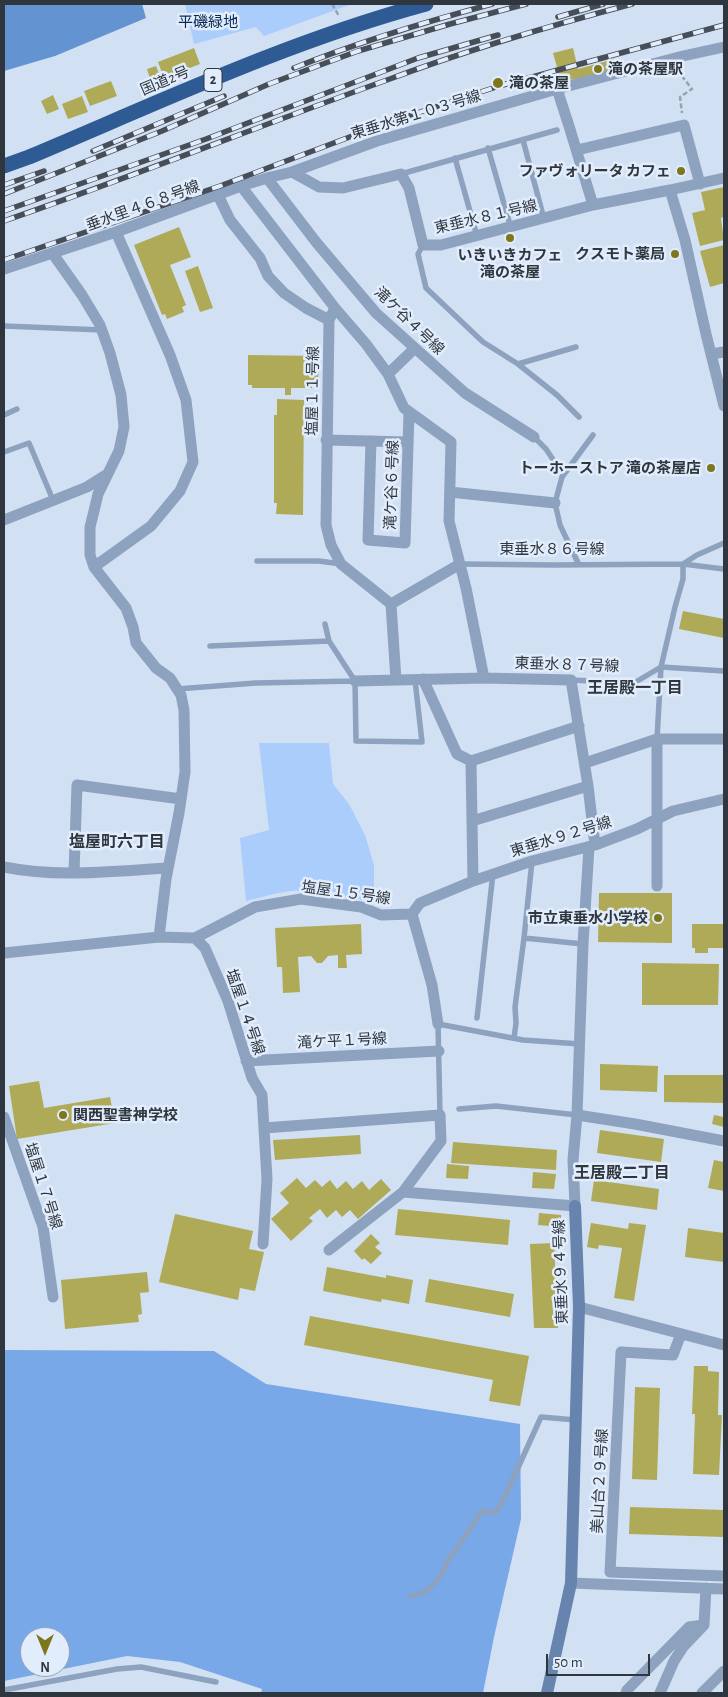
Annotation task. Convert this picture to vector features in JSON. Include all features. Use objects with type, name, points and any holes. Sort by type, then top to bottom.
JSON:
[{"type":"highway","name":"国道2号","points":[[4,166],[30,157],[259,60],[344,28],[426,4]]},
{"type":"street","name":"東垂水第１０３号線","points":[[292,172],[377,141],[556,89],[724,47]]},
{"type":"street","points":[[556,89],[593,205]]},
{"type":"street","points":[[577,150],[684,125],[700,184]]},
{"type":"street","points":[[292,172],[319,187],[343,188],[401,174]]},
{"type":"street","name":"垂水里４６８号線","points":[[4,269],[116,232],[241,186],[292,172]]},
{"type":"street","name":"東垂水８１号線","points":[[401,174],[409,188],[423,245],[441,245],[593,205],[724,178]]},
{"type":"street","name":"滝ケ谷４号線","points":[[267,178],[344,277],[376,313],[465,393],[534,437]]},
{"type":"street","points":[[241,186],[335,308],[366,344],[388,374],[404,408],[452,442],[449,521],[479,648],[484,678]]},
{"type":"street","points":[[670,190],[685,240],[724,403]]},
{"type":"street","points":[[218,194],[230,220],[260,258],[268,276],[284,293],[306,308],[330,320]]},
{"type":"street","points":[[94,567],[151,526],[180,491],[193,462],[186,400],[170,355],[116,232]]},
{"type":"street","points":[[53,254],[82,295],[102,330],[110,352],[121,395],[124,427],[119,450],[98,494],[90,527],[90,555],[94,567],[126,608],[133,627],[136,643],[156,668],[170,678],[181,696],[186,728],[185,772],[158,937]]},
{"type":"street","name":"塩屋１１号線","points":[[335,308],[330,320],[326,440],[326,524],[331,545],[341,564],[391,604]]},
{"type":"street","points":[[388,374],[414,349]]},
{"type":"street","points":[[712,354],[724,352]]},
{"type":"street","name":"滝ケ谷６号線","points":[[371,441],[368,540],[405,543],[409,412]]},
{"type":"street","points":[[326,440],[408,442]]},
{"type":"street","points":[[4,520],[87,487],[106,475]]},
{"type":"street","points":[[450,492],[555,503]]},
{"type":"street","points":[[396,680],[391,604],[460,564]]},
{"type":"street","name":"東垂水８７号線","points":[[355,681],[484,678],[571,680]]},
{"type":"street","points":[[419,679],[457,754],[471,761],[579,726]]},
{"type":"street","name":"東垂水９４号線","points":[[546,1693],[571,1583],[579,1307],[574,1160],[583,944],[592,846],[588,786],[571,680]]},
{"type":"street","points":[[657,739],[657,886]]},
{"type":"street","points":[[584,763],[657,739],[724,739]]},
{"type":"street","points":[[471,761],[473,881]]},
{"type":"street","points":[[74,873],[77,785],[181,799]]},
{"type":"street","points":[[472,821],[588,786]]},
{"type":"street","name":"東垂水９２号線","points":[[412,914],[420,903],[473,881],[532,862],[592,846],[637,829],[673,811],[724,799]]},
{"type":"street","points":[[4,867],[33,873],[74,873],[168,868]]},
{"type":"street","name":"塩屋１５号線","points":[[194,938],[255,907],[301,899],[361,907],[381,916],[412,914]]},
{"type":"street","points":[[412,914],[432,985],[438,1024]]},
{"type":"street","points":[[4,953],[158,937],[194,938]]},
{"type":"street","name":"塩屋１４号線","points":[[194,938],[205,948],[228,1001],[252,1078],[262,1095],[267,1179],[263,1244]]},
{"type":"street","name":"滝ケ平１号線","points":[[246,1061],[438,1051]]},
{"type":"street","points":[[264,1128],[440,1115],[441,1141],[402,1192],[330,1250]]},
{"type":"street","points":[[577,1115],[724,1141]]},
{"type":"street","name":"塩屋１７号線","points":[[4,1116],[43,1226],[52,1297]]},
{"type":"street","points":[[402,1192],[575,1206]]},
{"type":"street","points":[[579,1307],[724,1346]]},
{"type":"street","name":"美山台２９号線","points":[[681,1334],[673,1354],[621,1352],[610,1572],[724,1576]]},
{"type":"street","points":[[571,1583],[724,1589]]},
{"type":"street","points":[[660,1693],[674,1661],[684,1646],[704,1625],[706,1588]]},
{"type":"street","points":[[626,1693],[689,1627],[704,1625]]},
{"type":"street","points":[[702,1693],[724,1671]]},
{"type":"lane","points":[[401,174],[557,130]]},
{"type":"lane","points":[[523,140],[544,219]]},
{"type":"lane","points":[[488,148],[511,228]]},
{"type":"lane","points":[[455,158],[477,236]]},
{"type":"lane","points":[[423,245],[418,254],[426,288],[483,342],[518,364],[557,395],[579,417]]},
{"type":"lane","points":[[4,326],[102,330]]},
{"type":"lane","points":[[518,364],[576,347]]},
{"type":"lane","points":[[4,415],[17,409]]},
{"type":"lane","points":[[579,565],[560,525],[555,503],[562,477],[593,435]]},
{"type":"lane","name":"滝ケ谷４号線","points":[[534,437],[554,461]]},
{"type":"lane","points":[[4,452],[28,443],[54,500]]},
{"type":"lane","points":[[657,739],[661,667],[675,607],[684,579],[683,564],[697,555],[724,543]]},
{"type":"lane","points":[[257,561],[319,560],[341,564]]},
{"type":"lane","name":"東垂水８６号線","points":[[460,564],[683,564],[724,569]]},
{"type":"lane","points":[[325,624],[329,641],[355,681],[356,741],[422,742],[419,679]]},
{"type":"lane","points":[[210,646],[329,641]]},
{"type":"lane","points":[[661,667],[724,671]]},
{"type":"lane","name":"東垂水８７号線","points":[[571,680],[634,682],[661,667]]},
{"type":"lane","points":[[177,690],[256,682],[355,681]]},
{"type":"lane","points":[[514,1038],[516,1023],[515,1007],[532,862]]},
{"type":"lane","points":[[477,1018],[493,874]]},
{"type":"lane","points":[[524,938],[583,944]]},
{"type":"lane","points":[[440,1115],[438,1024],[514,1038],[580,1044]]},
{"type":"lane","points":[[459,1109],[496,1106],[577,1115]]},
{"type":"lane","points":[[412,1596],[427,1591],[440,1577],[449,1559],[482,1511],[496,1512],[502,1503],[541,1417],[577,1420]]},
{"type":"lane","points":[[4,1690],[117,1669],[141,1668],[216,1682]]},
{"type":"path","points":[[675,68],[692,89],[680,97],[684,125]]},
{"type":"green space","name":"平磯緑地","points":[[185,4],[352,4],[264,36],[256,27],[194,44]]},
{"type":"green space","points":[[259,743],[329,743],[333,784],[349,804],[365,835],[374,865],[374,903],[329,893],[307,891],[284,892],[246,901],[240,838],[269,830]]},
{"type":"shaded area","points":[[4,4],[142,4],[146,18],[55,56],[4,71]]},
{"type":"shaded area","points":[[4,1350],[214,1351],[266,1384],[520,1424],[521,1519],[483,1693],[261,1693],[262,1689],[180,1662],[127,1656],[70,1668],[70,1627],[20,1627],[20,1677],[24,1677],[4,1681]]},
{"type":"building","points":[[194,48],[200,64],[164,78],[158,62]]},
{"type":"building","points":[[573,48],[578,69],[614,59],[617,68],[581,78],[561,81],[553,53]]},
{"type":"building","points":[[156,66],[161,79],[151,82],[147,69]]},
{"type":"building","points":[[111,81],[117,96],[90,106],[84,91]]},
{"type":"building","points":[[53,95],[59,109],[47,114],[41,101]]},
{"type":"building","points":[[82,96],[88,112],[68,119],[62,104]]},
{"type":"building","points":[[724,187],[724,217],[721,218],[724,240],[700,246],[692,213],[705,210],[701,192]]},
{"type":"building","points":[[179,227],[191,257],[170,265],[186,305],[182,307],[184,312],[167,319],[165,314],[162,315],[134,245]]},
{"type":"building","points":[[724,245],[724,283],[710,287],[700,251]]},
{"type":"building","points":[[198,266],[213,308],[200,312],[185,271]]},
{"type":"building","points":[[248,355],[319,356],[318,385],[312,385],[312,388],[291,388],[291,395],[285,395],[285,388],[252,388],[252,385],[248,385]]},
{"type":"building","points":[[277,399],[304,400],[303,515],[276,514],[277,503],[274,503],[274,415],[277,415]]},
{"type":"building","points":[[683,611],[724,619],[724,638],[679,629]]},
{"type":"building","points":[[599,893],[672,893],[672,943],[598,942]]},
{"type":"building","points":[[361,924],[362,954],[346,955],[347,968],[338,968],[338,955],[328,956],[322,963],[317,963],[311,956],[298,957],[300,992],[283,993],[282,967],[277,967],[275,928]]},
{"type":"building","points":[[692,924],[724,924],[724,948],[708,948],[708,953],[695,953],[695,948],[692,948]]},
{"type":"building","points":[[642,963],[719,964],[718,1005],[642,1005]]},
{"type":"building","points":[[600,1064],[658,1066],[657,1092],[600,1090]]},
{"type":"building","points":[[664,1075],[724,1075],[724,1103],[664,1102]]},
{"type":"building","name":"関西聖書神学校","points":[[39,1081],[44,1108],[110,1097],[115,1123],[17,1139],[9,1086]]},
{"type":"building","points":[[714,1115],[724,1117],[724,1127],[712,1124]]},
{"type":"building","points":[[600,1130],[664,1139],[661,1162],[597,1153]]},
{"type":"building","points":[[360,1135],[361,1154],[275,1160],[273,1140]]},
{"type":"building","points":[[453,1142],[557,1150],[556,1170],[451,1163]]},
{"type":"building","points":[[714,1160],[724,1162],[724,1191],[708,1188]]},
{"type":"building","points":[[447,1164],[469,1166],[468,1179],[446,1178]]},
{"type":"building","points":[[533,1172],[556,1174],[554,1189],[532,1188]]},
{"type":"building","points":[[297,1178],[306,1188],[315,1180],[322,1187],[330,1180],[337,1189],[346,1181],[353,1189],[362,1181],[369,1190],[381,1179],[391,1190],[358,1219],[350,1210],[342,1217],[336,1210],[327,1218],[320,1209],[309,1218],[313,1221],[291,1241],[271,1219],[289,1203],[280,1193]]},
{"type":"building","points":[[594,1180],[659,1189],[657,1210],[591,1201]]},
{"type":"building","points":[[398,1209],[510,1220],[508,1245],[395,1235]]},
{"type":"building","points":[[539,1213],[561,1215],[561,1227],[538,1225]]},
{"type":"building","points":[[175,1214],[253,1231],[249,1249],[264,1252],[255,1291],[240,1288],[238,1300],[159,1282]]},
{"type":"building","points":[[591,1223],[628,1229],[629,1223],[646,1225],[634,1301],[614,1298],[622,1248],[599,1245],[598,1249],[587,1247]]},
{"type":"building","points":[[688,1228],[724,1233],[724,1262],[685,1257]]},
{"type":"building","points":[[371,1234],[380,1243],[375,1247],[382,1253],[371,1264],[364,1258],[362,1260],[354,1251]]},
{"type":"building","points":[[554,1243],[558,1328],[534,1328],[530,1244]]},
{"type":"building","points":[[327,1267],[386,1278],[386,1275],[413,1280],[409,1304],[382,1299],[381,1302],[323,1291]]},
{"type":"building","points":[[147,1272],[149,1292],[140,1293],[142,1314],[138,1315],[139,1322],[65,1329],[61,1280]]},
{"type":"building","points":[[429,1279],[514,1294],[510,1317],[425,1302]]},
{"type":"building","points":[[310,1316],[529,1356],[520,1406],[489,1401],[493,1380],[304,1345]]},
{"type":"building","points":[[694,1366],[708,1366],[708,1371],[719,1372],[718,1415],[722,1415],[719,1475],[693,1474],[695,1414],[692,1414]]},
{"type":"building","points":[[635,1387],[660,1388],[657,1480],[632,1479]]},
{"type":"building","points":[[630,1507],[724,1510],[724,1537],[629,1534]]},
{"type":"railway","points":[[294,68],[392,33],[492,4]]},
{"type":"railway","points":[[4,194],[162,131],[269,84],[358,51],[526,4]]},
{"type":"railway","points":[[558,17],[603,4]]},
{"type":"railway","points":[[4,221],[417,69],[539,30],[632,4]]},
{"type":"railway","points":[[4,260],[220,186],[384,124],[499,86],[724,25]]},
{"type":"railway","points":[[4,211],[206,139],[418,58],[498,35]]},
{"type":"railway","points":[[93,151],[224,96]]},
{"type":"railway","points":[[4,185],[44,171]]},
{"type":"place","name":"滝の茶屋駅","points":[[598,69]]},
{"type":"place","name":"滝の茶屋","points":[[498,83]]},
{"type":"place","name":"ファヴォリータ カフェ","points":[[681,171]]},
{"type":"place","name":"いきいきカフェ 滝の茶屋","points":[[510,238]]},
{"type":"place","name":"クスモト薬局","points":[[675,254]]},
{"type":"place","name":"トーホーストア 滝の茶屋店","points":[[711,468]]},
{"type":"place","name":"市立東垂水小学校","points":[[658,918]]},
{"type":"place","name":"関西聖書神学校","points":[[63,1115]]},
{"type":"district","name":"王居殿一丁目","points":[[635,688]]},
{"type":"district","name":"塩屋町六丁目","points":[[117,842]]},
{"type":"district","name":"王居殿二丁目","points":[[622,1173]]}]
